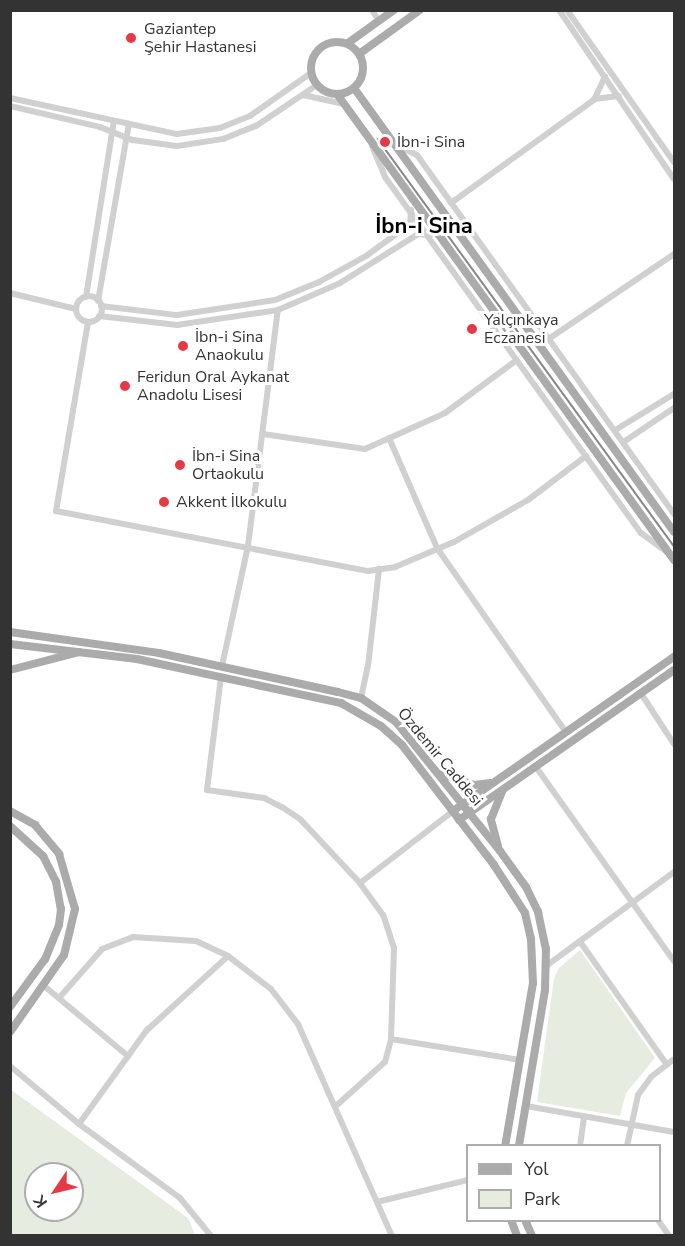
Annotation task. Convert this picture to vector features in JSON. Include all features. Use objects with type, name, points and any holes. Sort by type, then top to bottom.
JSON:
[{"type":"main road","points":[[348,44],[394,10]]},
{"type":"main road","points":[[359,54],[420,10]]},
{"type":"main road","points":[[337,94],[354,88],[363,73],[359,54],[348,44],[339,41],[322,45],[311,59],[311,73],[317,85],[337,94],[673,558]]},
{"type":"main road","points":[[354,88],[675,532]]},
{"type":"main road","name":"Özdemir Caddesi","points":[[10,632],[222,666],[360,698],[396,722],[441,774],[500,851],[526,887],[538,912],[546,966],[519,1144]]},
{"type":"main road","name":"Özdemir Caddesi","points":[[10,644],[84,651],[341,703],[360,711],[402,745],[515,894],[525,913],[531,939],[533,983],[505,1144]]},
{"type":"main road","points":[[10,670],[84,651]]},
{"type":"main road","points":[[453,811],[675,657]]},
{"type":"main road","points":[[459,820],[675,670]]},
{"type":"main road","points":[[441,774],[474,785],[492,783]]},
{"type":"main road","points":[[500,851],[491,819],[503,790]]},
{"type":"main road","points":[[10,811],[35,825],[59,854],[75,909],[64,955],[10,1032]]},
{"type":"main road","points":[[10,826],[43,856],[56,882],[61,909],[59,925],[45,959],[10,1007]]},
{"type":"main road","points":[[525,1222],[532,1236]]},
{"type":"street","points":[[372,10],[379,21]]},
{"type":"street","points":[[559,10],[675,179]]},
{"type":"street","points":[[567,10],[675,162]]},
{"type":"street","points":[[10,98],[177,134],[220,128],[250,116],[311,73]]},
{"type":"street","points":[[594,100],[605,76]]},
{"type":"street","points":[[10,106],[126,138],[177,146],[224,139],[256,126],[317,85]]},
{"type":"street","points":[[303,95],[344,104]]},
{"type":"street","points":[[451,202],[594,100],[619,96]]},
{"type":"street","points":[[76,309],[86,297],[114,121]]},
{"type":"street","points":[[99,316],[99,303],[129,124]]},
{"type":"street","points":[[368,137],[385,177],[430,235],[641,533],[673,558]]},
{"type":"street","points":[[393,144],[417,155],[617,429],[675,514]]},
{"type":"street","points":[[410,224],[411,210]]},
{"type":"street","points":[[86,297],[99,303],[177,315],[276,300],[335,274],[410,224]]},
{"type":"street","points":[[410,224],[416,227],[418,234]]},
{"type":"street","points":[[88,322],[99,316],[177,325],[278,310],[340,283],[418,234],[430,235]]},
{"type":"street","points":[[550,338],[675,254]]},
{"type":"street","points":[[10,293],[76,309]]},
{"type":"street","points":[[76,309],[80,318],[88,322]]},
{"type":"street","points":[[222,666],[248,546],[278,310]]},
{"type":"street","points":[[88,322],[56,510],[368,571],[395,567],[437,548],[528,500],[586,456]]},
{"type":"street","points":[[263,434],[357,449],[389,438],[445,413],[518,360]]},
{"type":"street","points":[[617,429],[675,394]]},
{"type":"street","points":[[625,441],[675,408]]},
{"type":"street","points":[[627,424],[634,435]]},
{"type":"street","points":[[389,438],[437,548],[566,732]]},
{"type":"street","points":[[360,698],[368,666],[379,569]]},
{"type":"street","points":[[221,677],[207,790],[264,798],[302,820],[360,884],[382,915],[394,948],[391,1039],[385,1062],[337,1105]]},
{"type":"street","points":[[642,695],[675,744]]},
{"type":"street","points":[[536,767],[675,961]]},
{"type":"street","points":[[360,884],[453,811]]},
{"type":"street","points":[[546,966],[581,943],[675,872]]},
{"type":"street","points":[[59,998],[102,949],[133,937],[196,941],[228,956],[272,989],[298,1024],[337,1105],[392,1236]]},
{"type":"street","points":[[581,943],[667,1065]]},
{"type":"street","points":[[79,1124],[146,1031],[228,956]]},
{"type":"street","points":[[43,985],[128,1056]]},
{"type":"street","points":[[391,1039],[520,1060]]},
{"type":"street","points":[[627,1144],[629,1125],[638,1095],[651,1077],[675,1059]]},
{"type":"street","points":[[10,1066],[79,1124],[158,1180],[194,1212],[211,1236]]},
{"type":"street","points":[[526,1106],[675,1132]]},
{"type":"street","points":[[580,1144],[584,1116]]},
{"type":"street","points":[[377,1202],[466,1180]]},
{"type":"street","points":[[659,1222],[669,1236]]},
{"type":"green space","points":[[580,950],[655,1058],[626,1093],[620,1116],[537,1102],[554,978],[559,968]]},
{"type":"green space","points":[[10,1089],[188,1218],[195,1235],[11,1235]]},
{"type":"tram line","points":[[378,139],[674,546]]},
{"type":"place","name":"Gaziantep Şehir Hastanesi","points":[[131,38]]},
{"type":"place","name":"İbn-i Sina","points":[[385,142]]},
{"type":"place","name":"Yalçınkaya Eczanesi","points":[[472,329]]},
{"type":"place","name":"İbn-i Sina Anaokulu","points":[[183,346]]},
{"type":"place","name":"Feridun Oral Aykanat Anadolu Lisesi","points":[[125,386]]},
{"type":"place","name":"İbn-i Sina Ortaokulu","points":[[180,465]]},
{"type":"place","name":"Akkent İlkokulu","points":[[164,502]]},
{"type":"district","name":"İbn-i Sina","points":[[424,227]]}]
